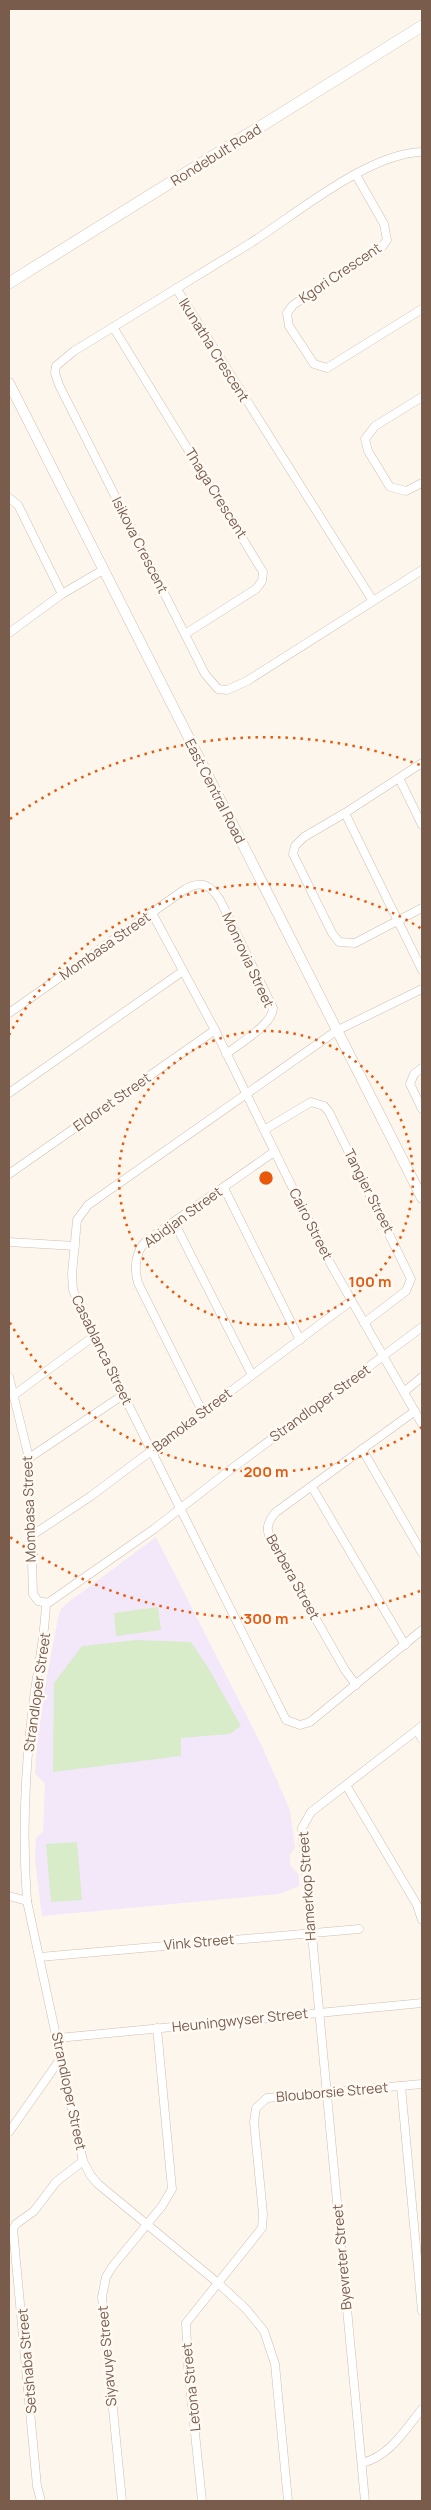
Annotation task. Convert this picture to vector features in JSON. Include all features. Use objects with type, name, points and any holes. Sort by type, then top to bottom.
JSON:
[{"type":"main road","name":"Rondebult Road","points":[[9,283],[422,26]]},
{"type":"street","name":"Ikunatha Crescent","points":[[373,601],[176,288],[356,175],[384,162],[422,152]]},
{"type":"street","name":"Kgori Crescent","points":[[356,175],[384,224],[387,240],[380,248],[293,305],[288,313],[289,326],[314,364],[327,368],[422,309]]},
{"type":"street","name":"Isikova Crescent","points":[[176,288],[58,362],[55,373],[80,428],[209,680],[218,689],[227,690],[247,681],[373,601]]},
{"type":"street","name":"Thaga Crescent","points":[[113,327],[263,572],[262,581],[256,589],[185,634]]},
{"type":"street","name":"East Central Road","points":[[9,383],[422,1198]]},
{"type":"street","points":[[422,397],[375,426],[365,439],[368,451],[390,487],[406,491],[422,483]]},
{"type":"street","points":[[9,498],[18,505],[62,594]]},
{"type":"street","points":[[9,633],[62,594],[104,570]]},
{"type":"street","points":[[373,601],[422,570]]},
{"type":"street","points":[[422,763],[346,814],[304,837],[294,846],[294,854],[332,933],[339,942],[355,943],[422,908]]},
{"type":"street","points":[[399,778],[422,825]]},
{"type":"street","points":[[346,814],[400,920],[422,970]]},
{"type":"street","name":"Mombasa Street","points":[[9,1013],[184,890],[193,884],[202,884]]},
{"type":"street","name":"Monrovia Street","points":[[202,884],[213,889],[220,900],[272,1008],[272,1015],[266,1023],[226,1054]]},
{"type":"street","name":"Cairo Street","points":[[152,913],[215,1030],[274,1152],[351,1301],[422,1424]]},
{"type":"street","points":[[9,1093],[183,971]]},
{"type":"street","name":"Casablanca Street","points":[[356,1684],[310,1722],[300,1725],[289,1722],[282,1714],[123,1395],[73,1290],[72,1274],[77,1220],[88,1205],[336,1031],[422,989]]},
{"type":"street","name":"Eldoret Street","points":[[9,1174],[215,1030]]},
{"type":"street","points":[[422,1068],[414,1074],[410,1084],[422,1109]]},
{"type":"street","name":"Tangier Street","points":[[264,1130],[311,1102],[324,1106],[329,1112],[412,1279],[406,1292],[364,1323]]},
{"type":"street","name":"Abidjan Street","points":[[202,1411],[137,1278],[140,1248],[274,1152]]},
{"type":"street","points":[[224,1188],[300,1340]]},
{"type":"street","points":[[174,1222],[252,1375]]},
{"type":"street","points":[[9,1242],[75,1246]]},
{"type":"street","name":"Bamoka Street","points":[[31,1536],[90,1496],[351,1301]]},
{"type":"street","name":"Strandloper Street","points":[[288,2501],[275,2364],[268,2340],[246,2309],[218,2283],[98,2184],[83,2161],[27,1901],[24,1859],[26,1778],[34,1698],[45,1631],[47,1603],[180,1509],[422,1328]]},
{"type":"street","points":[[14,1395],[94,1336]]},
{"type":"street","name":"Mombasa Street","points":[[9,1377],[29,1458],[33,1594],[38,1601],[47,1603]]},
{"type":"street","points":[[404,1392],[422,1377]]},
{"type":"street","points":[[29,1458],[123,1395]]},
{"type":"street","name":"Berbera Street","points":[[356,1684],[345,1670],[267,1532],[268,1524],[273,1516],[415,1411]]},
{"type":"street","points":[[362,1449],[422,1554]]},
{"type":"street","points":[[312,1487],[405,1645]]},
{"type":"street","points":[[356,1684],[422,1630]]},
{"type":"street","points":[[420,1728],[422,1739]]},
{"type":"street","name":"Hamerkop Street","points":[[319,2012],[310,1932],[302,1832],[303,1823],[311,1812],[420,1728]]},
{"type":"street","points":[[346,1785],[417,1905],[422,1920]]},
{"type":"street","points":[[9,1896],[27,1901]]},
{"type":"street","name":"Vink Street","points":[[40,1957],[359,1929]]},
{"type":"street","name":"Heuningwyser Street","points":[[58,2038],[422,2003]]},
{"type":"street","name":"Byevreter Street","points":[[319,2012],[365,2501]]},
{"type":"street","name":"Siyavuye Street","points":[[122,2501],[102,2297],[106,2277],[112,2267],[169,2197],[173,2184],[157,2028]]},
{"type":"street","points":[[9,2132],[61,2058]]},
{"type":"street","name":"Blouborsie Street","points":[[218,2283],[262,2228],[263,2214],[254,2122],[256,2108],[268,2098],[422,2084]]},
{"type":"street","points":[[401,2086],[422,2312]]},
{"type":"street","name":"Setshaba Street","points":[[41,2501],[37,2486],[28,2370],[13,2230],[16,2224],[34,2211],[56,2182],[83,2161]]},
{"type":"street","name":"Letona Street","points":[[202,2501],[188,2366],[186,2323],[218,2283]]},
{"type":"street","points":[[362,2463],[378,2459],[386,2453],[422,2409]]},
{"type":"shaded area","points":[[156,1537],[261,1744],[290,1810],[295,1848],[290,1854],[290,1865],[299,1875],[299,1886],[279,1894],[42,1916],[35,1860],[36,1838],[43,1832],[45,1783],[35,1774],[39,1718],[58,1618],[61,1609],[66,1604]]},
{"type":"green space","points":[[158,1607],[161,1630],[116,1636],[114,1613]]},
{"type":"green space","points":[[136,1640],[191,1642],[209,1669],[241,1726],[230,1734],[181,1738],[181,1756],[53,1772],[54,1683],[82,1646]]},
{"type":"green space","points":[[77,1842],[82,1900],[51,1902],[46,1844]]}]
